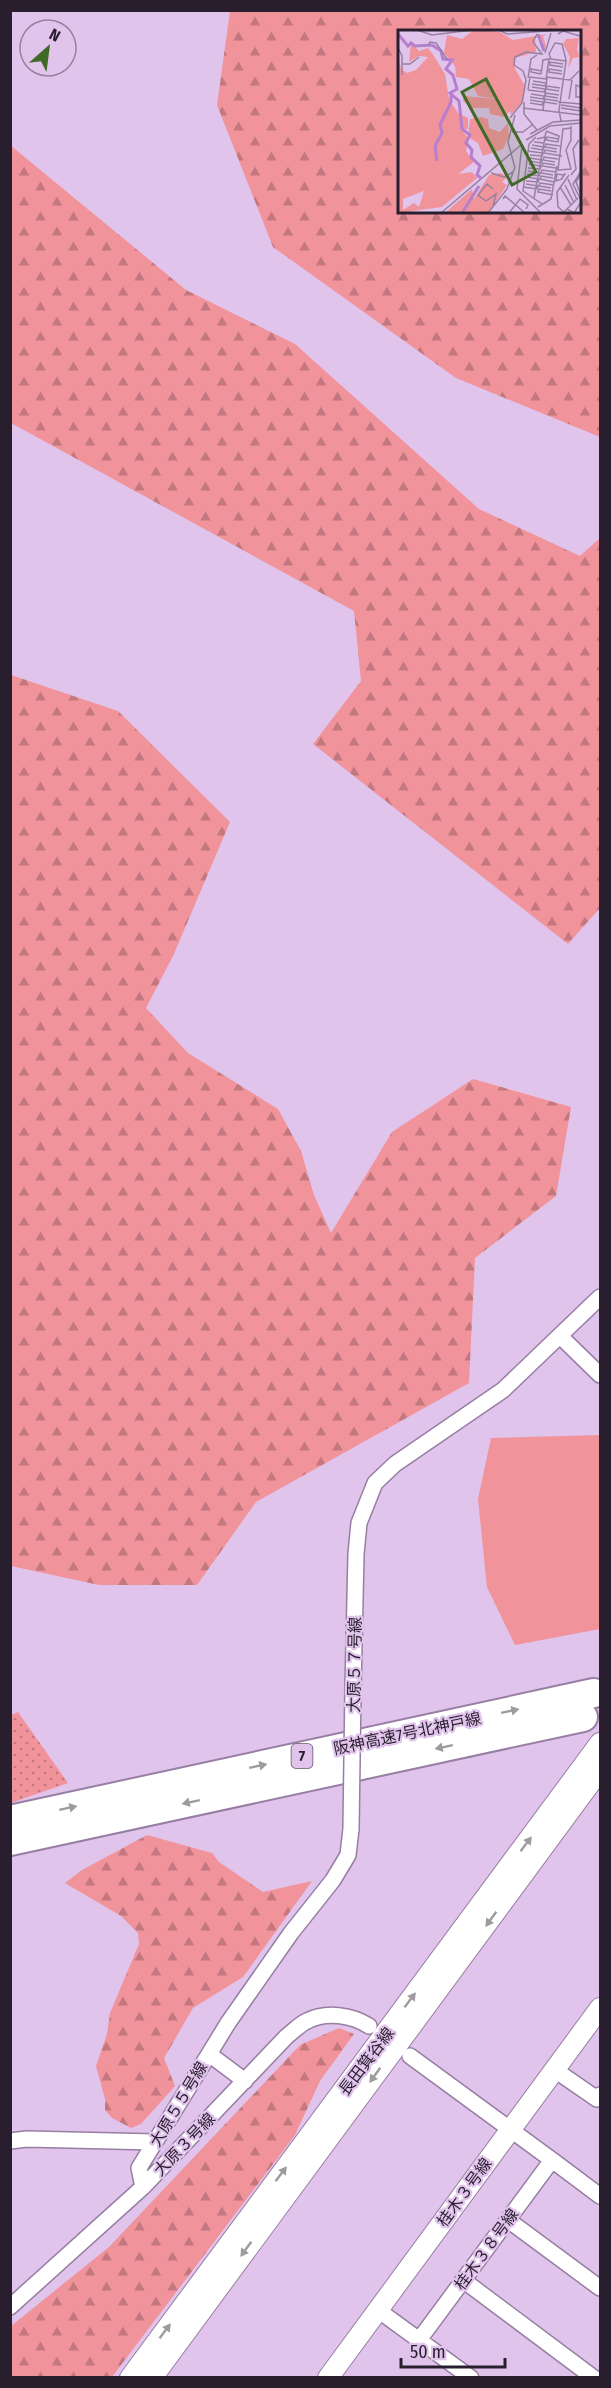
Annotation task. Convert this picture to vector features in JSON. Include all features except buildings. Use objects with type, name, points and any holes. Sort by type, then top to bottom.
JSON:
[{"type":"highway","name":"阪神高速7号北神戸線","points":[[10,1820],[588,1705],[10,1841]]},
{"type":"street","name":"大原５７号線","points":[[209,2054],[291,1933],[333,1880],[348,1856],[351,1828],[356,1554],[359,1522],[375,1483],[395,1464],[503,1390],[600,1297]]},
{"type":"street","points":[[560,1336],[600,1375]]},
{"type":"street","name":"長田箕谷線","points":[[130,2378],[600,1743]]},
{"type":"street","name":"長田箕谷線","points":[[152,2378],[600,1770]]},
{"type":"street","name":"桂木３号線","points":[[336,2375],[378,2310],[600,2008]]},
{"type":"street","name":"大原３号線","points":[[10,2307],[143,2187],[288,2036],[308,2020],[336,2015],[358,2019],[369,2026]]},
{"type":"street","points":[[209,2054],[245,2081]]},
{"type":"street","name":"大原５５号線","points":[[143,2187],[139,2168],[209,2054]]},
{"type":"street","points":[[410,2056],[511,2128],[600,2196]]},
{"type":"street","points":[[555,2070],[599,2098]]},
{"type":"street","points":[[10,2141],[27,2139],[155,2142]]},
{"type":"street","name":"桂木３８号線","points":[[419,2340],[552,2160]]},
{"type":"street","points":[[508,2220],[600,2288]]},
{"type":"street","points":[[463,2280],[594,2378]]},
{"type":"street","points":[[378,2310],[471,2378]]},
{"type":"green space","points":[[230,11],[600,11],[600,437],[456,378],[273,247],[217,105]]},
{"type":"green space","points":[[10,145],[186,290],[295,344],[479,509],[580,556],[600,538],[600,908],[568,944],[313,744],[361,681],[354,611],[11,423]]},
{"type":"green space","points":[[11,675],[118,711],[230,822],[173,956],[146,1008],[188,1053],[278,1109],[301,1151],[314,1195],[331,1233],[392,1132],[473,1079],[571,1107],[556,1196],[475,1258],[469,1383],[256,1502],[197,1585],[99,1585],[11,1566]]},
{"type":"green space","points":[[600,1435],[600,1629],[515,1645],[487,1587],[478,1499],[491,1438]]},
{"type":"green space","points":[[18,1712],[68,1783],[11,1803],[11,1715]]},
{"type":"green space","points":[[147,1835],[212,1853],[219,1862],[263,1892],[312,1881],[243,1977],[193,2008],[164,2058],[175,2086],[141,2124],[131,2128],[112,2118],[105,2110],[105,2099],[96,2066],[107,2034],[110,2013],[139,1944],[138,1933],[121,1916],[65,1883],[82,1870]]},
{"type":"green space","points":[[339,2028],[354,2034],[320,2081],[295,2135],[112,2377],[11,2377],[11,2326],[109,2247],[300,2045]]}]
